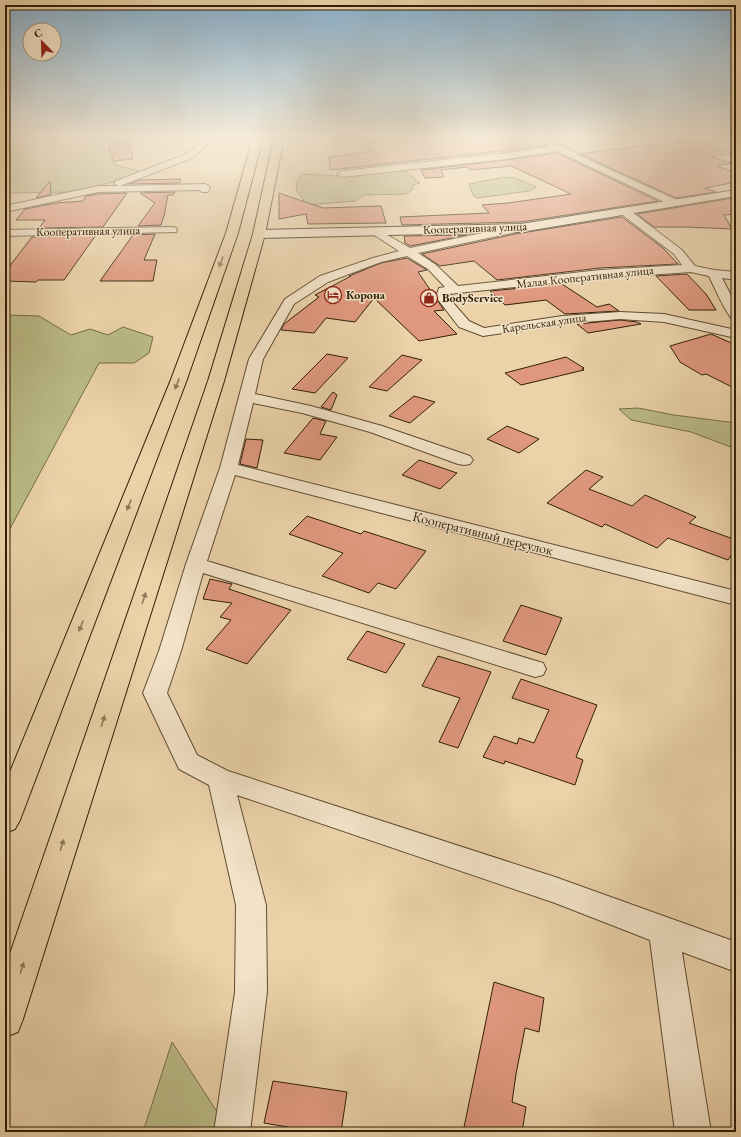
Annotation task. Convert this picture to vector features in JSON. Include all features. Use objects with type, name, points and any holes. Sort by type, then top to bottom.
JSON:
[{"type":"main road","points":[[5,820],[178,382],[232,233],[243,191]]},
{"type":"main road","points":[[5,1018],[216,381],[259,234],[269,191]]},
{"type":"street","points":[[5,209],[88,191]]},
{"type":"street","points":[[649,191],[675,203]]},
{"type":"street","name":"Кооперативная улица","points":[[259,234],[522,228],[736,193]]},
{"type":"street","points":[[624,211],[678,252],[691,268],[714,274],[736,276]]},
{"type":"street","points":[[522,228],[442,244],[377,260],[324,279],[289,302],[256,360],[229,468],[196,564],[170,651],[155,693],[188,762],[220,779],[555,890],[736,957]]},
{"type":"street","name":"Кооперативная улица","points":[[5,233],[172,230]]},
{"type":"street","points":[[375,231],[434,268],[454,290]]},
{"type":"street","name":"Малая Кооперативная улица","points":[[454,290],[600,274],[691,268]]},
{"type":"street","points":[[714,274],[731,301],[736,315]]},
{"type":"street","name":"Карельская улица","points":[[454,290],[443,291],[442,297],[464,324],[483,332],[605,315],[641,316],[669,319],[736,334]]},
{"type":"street","points":[[247,397],[305,409],[376,429],[464,460]]},
{"type":"street","name":"Кооперативный переулок","points":[[229,468],[736,598]]},
{"type":"street","points":[[196,564],[535,669]]},
{"type":"street","points":[[220,779],[251,905],[251,992],[232,1132]]},
{"type":"street","points":[[664,930],[693,1132]]},
{"type":"green space","points":[[5,191],[79,191],[75,192],[5,193]]},
{"type":"green space","points":[[410,191],[406,194],[363,195],[356,201],[306,205],[302,197],[297,192]]},
{"type":"green space","points":[[472,191],[529,191],[477,198],[473,195]]},
{"type":"green space","points":[[5,315],[39,316],[71,335],[90,329],[108,335],[123,327],[153,337],[149,353],[134,363],[99,363],[5,538]]},
{"type":"green space","points":[[638,408],[674,415],[736,423],[736,449],[691,432],[631,420],[619,409]]},
{"type":"green space","points":[[172,1042],[230,1132],[143,1132]]},
{"type":"building","points":[[42,191],[51,191],[51,194],[36,198]]},
{"type":"building","points":[[565,191],[637,191],[658,201],[521,222],[402,225],[400,217],[489,213],[482,205],[508,203],[571,194]]},
{"type":"building","points":[[661,191],[716,192],[676,198]]},
{"type":"building","points":[[175,192],[173,195],[168,195],[161,225],[138,226],[155,203],[140,193]]},
{"type":"building","points":[[127,193],[103,227],[39,228],[45,220],[16,220],[25,209],[56,203],[83,201],[86,196],[98,194]]},
{"type":"building","points":[[279,193],[323,208],[381,206],[386,223],[308,224],[306,214],[279,219]]},
{"type":"building","points":[[733,198],[736,199],[736,214],[724,215],[732,229],[654,227],[637,214]]},
{"type":"building","points":[[622,217],[663,248],[678,264],[600,268],[497,280],[474,261],[440,266],[422,254],[515,234]]},
{"type":"building","points":[[155,234],[144,260],[157,260],[153,281],[100,281],[133,235]]},
{"type":"building","points":[[96,235],[64,280],[38,280],[36,282],[5,281],[5,272],[32,237]]},
{"type":"building","points":[[467,235],[410,246],[405,243],[404,236]]},
{"type":"building","points":[[407,258],[427,270],[418,272],[444,310],[434,311],[457,334],[419,341],[374,298],[355,322],[326,318],[314,333],[281,330],[284,324],[319,297],[315,295],[351,276],[349,276],[381,263]]},
{"type":"building","points":[[687,274],[706,294],[716,310],[689,310],[656,276]]},
{"type":"building","points":[[562,284],[597,307],[609,304],[619,311],[565,314],[546,300],[505,305],[490,291]]},
{"type":"building","points":[[620,320],[637,322],[641,324],[588,333],[577,324]]},
{"type":"building","points":[[711,334],[736,345],[736,389],[706,374],[702,375],[680,362],[670,346]]},
{"type":"building","points":[[327,354],[348,358],[315,393],[292,389]]},
{"type":"building","points":[[402,355],[422,360],[387,391],[369,387]]},
{"type":"building","points":[[566,357],[584,368],[582,369],[584,370],[521,385],[505,373]]},
{"type":"building","points":[[333,392],[337,395],[331,410],[321,407]]},
{"type":"building","points":[[414,396],[435,402],[410,423],[389,416]]},
{"type":"building","points":[[313,418],[326,421],[320,434],[337,437],[320,460],[284,453]]},
{"type":"building","points":[[507,426],[539,439],[519,453],[487,439]]},
{"type":"building","points":[[246,439],[263,440],[257,468],[240,464]]},
{"type":"building","points":[[419,460],[457,473],[440,489],[402,475]]},
{"type":"building","points":[[586,470],[603,477],[589,489],[632,506],[645,495],[696,517],[689,523],[736,540],[736,548],[728,560],[668,538],[657,548],[605,524],[602,527],[547,503]]},
{"type":"building","points":[[307,516],[361,534],[364,531],[426,551],[396,589],[378,583],[369,593],[322,576],[343,553],[289,534]]},
{"type":"building","points":[[210,579],[232,584],[229,589],[291,610],[247,664],[206,649],[231,620],[220,617],[232,603],[203,599]]},
{"type":"building","points":[[521,605],[562,618],[546,655],[503,641]]},
{"type":"building","points":[[367,631],[405,644],[386,673],[347,659]]},
{"type":"building","points":[[438,656],[491,672],[458,748],[439,742],[460,698],[422,686]]},
{"type":"building","points":[[521,679],[597,705],[576,757],[583,760],[575,785],[505,761],[504,764],[483,757],[494,736],[517,744],[519,738],[534,743],[549,710],[512,698]]},
{"type":"building","points":[[494,982],[544,998],[539,1032],[525,1028],[516,1074],[512,1102],[526,1107],[522,1132],[463,1132]]},
{"type":"building","points":[[273,1081],[347,1092],[341,1132],[317,1132],[264,1123]]},
{"type":"place","name":"Корона","points":[[333,295]]},
{"type":"place","name":"BodyService","points":[[429,298]]}]
